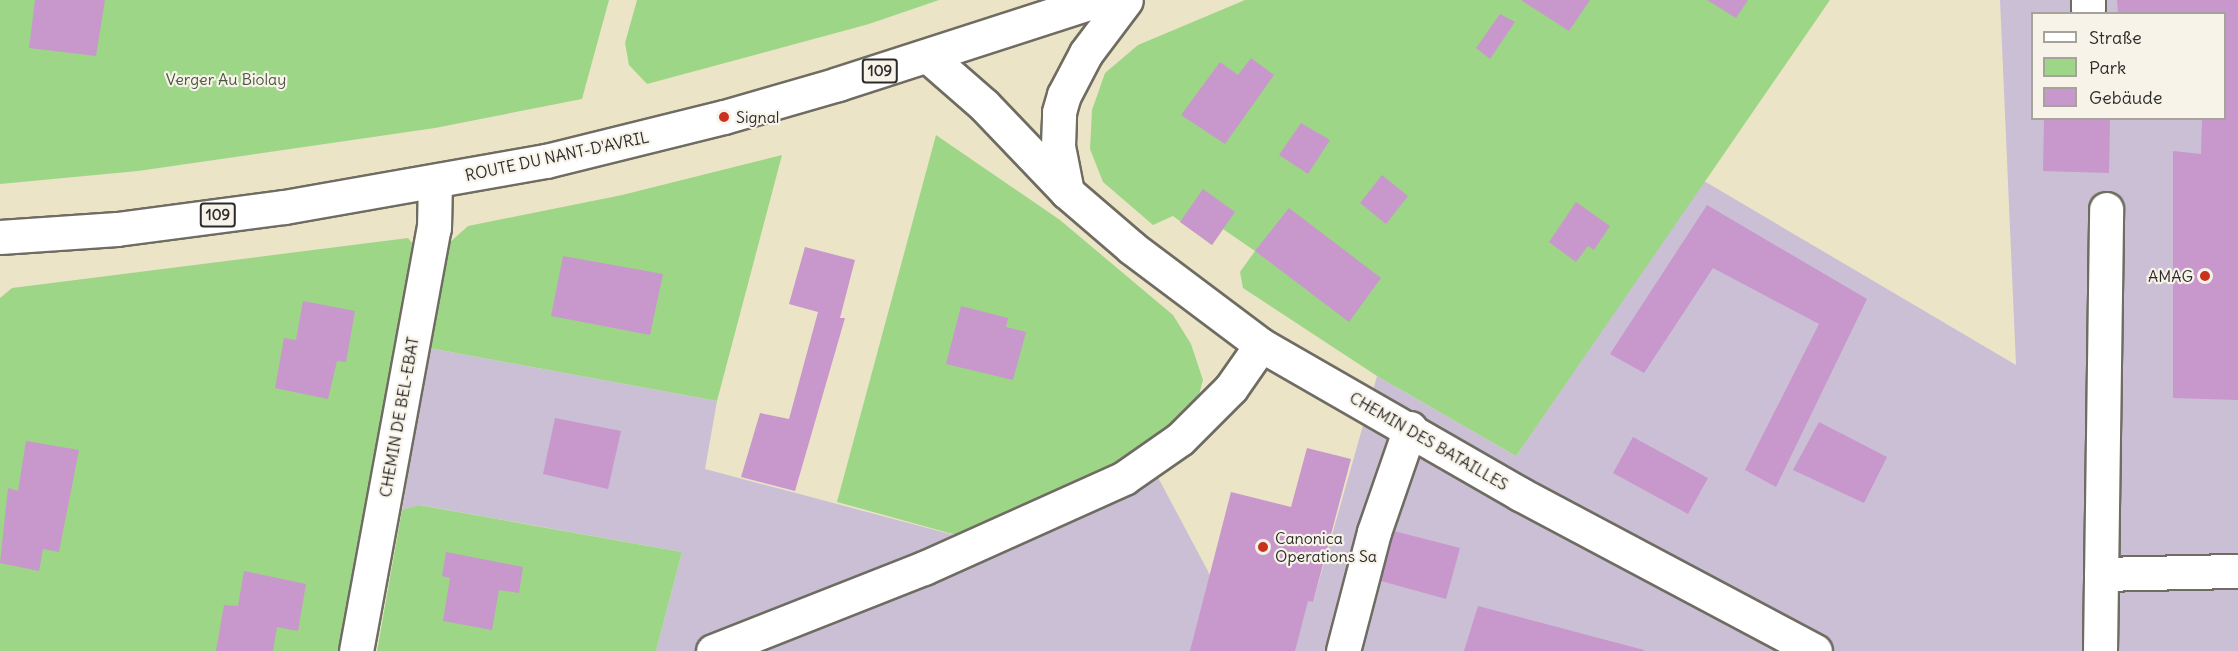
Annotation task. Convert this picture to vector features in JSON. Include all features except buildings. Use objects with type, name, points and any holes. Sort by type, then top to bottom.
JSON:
[{"type":"street","name":"ROUTE DU NANT-D'AVRIL","points":[[0,237],[117,229],[435,181],[627,142],[928,57],[1098,0]]},
{"type":"street","points":[[1067,192],[1058,146],[1059,112],[1064,95],[1086,53],[1126,0]]},
{"type":"street","name":"CHEMIN DES BATAILLES","points":[[928,57],[984,105],[1067,192],[1132,248],[1261,345],[1410,428],[1520,494],[1815,651]]},
{"type":"street","name":"CHEMIN DE BEL-EBAT","points":[[356,651],[434,228],[435,181]]},
{"type":"street","points":[[2100,651],[2106,209]]},
{"type":"street","points":[[714,651],[924,568],[1124,478],[1180,439],[1231,388],[1261,345]]},
{"type":"street","points":[[1343,651],[1374,532],[1410,428]]},
{"type":"street","points":[[2101,574],[2238,571]]},
{"type":"shaded area","points":[[2000,0],[2238,0],[2238,651],[656,651],[682,552],[420,505],[402,510],[429,348],[717,401],[705,469],[1003,548],[1153,468],[1210,575],[1313,602],[1377,376],[1516,456],[1704,181],[2016,365]]},
{"type":"green space","name":"Verger Au Biolay","points":[[0,0],[609,0],[582,99],[435,128],[138,171],[0,184]]},
{"type":"green space","points":[[637,0],[939,0],[869,24],[647,84],[629,65],[625,43]]},
{"type":"green space","points":[[1245,0],[1830,0],[1516,456],[1377,376],[1243,288],[1240,272],[1255,251],[1223,229],[1212,245],[1173,216],[1153,225],[1103,182],[1090,149],[1092,110],[1105,73],[1138,45]]},
{"type":"green space","points":[[936,135],[1060,220],[1173,315],[1191,344],[1203,380],[1190,428],[1003,548],[837,502]]},
{"type":"green space","points":[[782,155],[717,401],[429,348],[448,244],[468,226],[622,195]]},
{"type":"green space","points":[[408,238],[418,250],[342,651],[0,651],[0,298],[12,288]]},
{"type":"green space","points":[[419,505],[682,552],[656,651],[377,651],[402,510]]},
{"type":"place","name":"Signal","points":[[724,117]]},
{"type":"place","name":"AMAG","points":[[2205,276]]},
{"type":"place","name":"Canonica Operations Sa","points":[[1263,547]]}]
